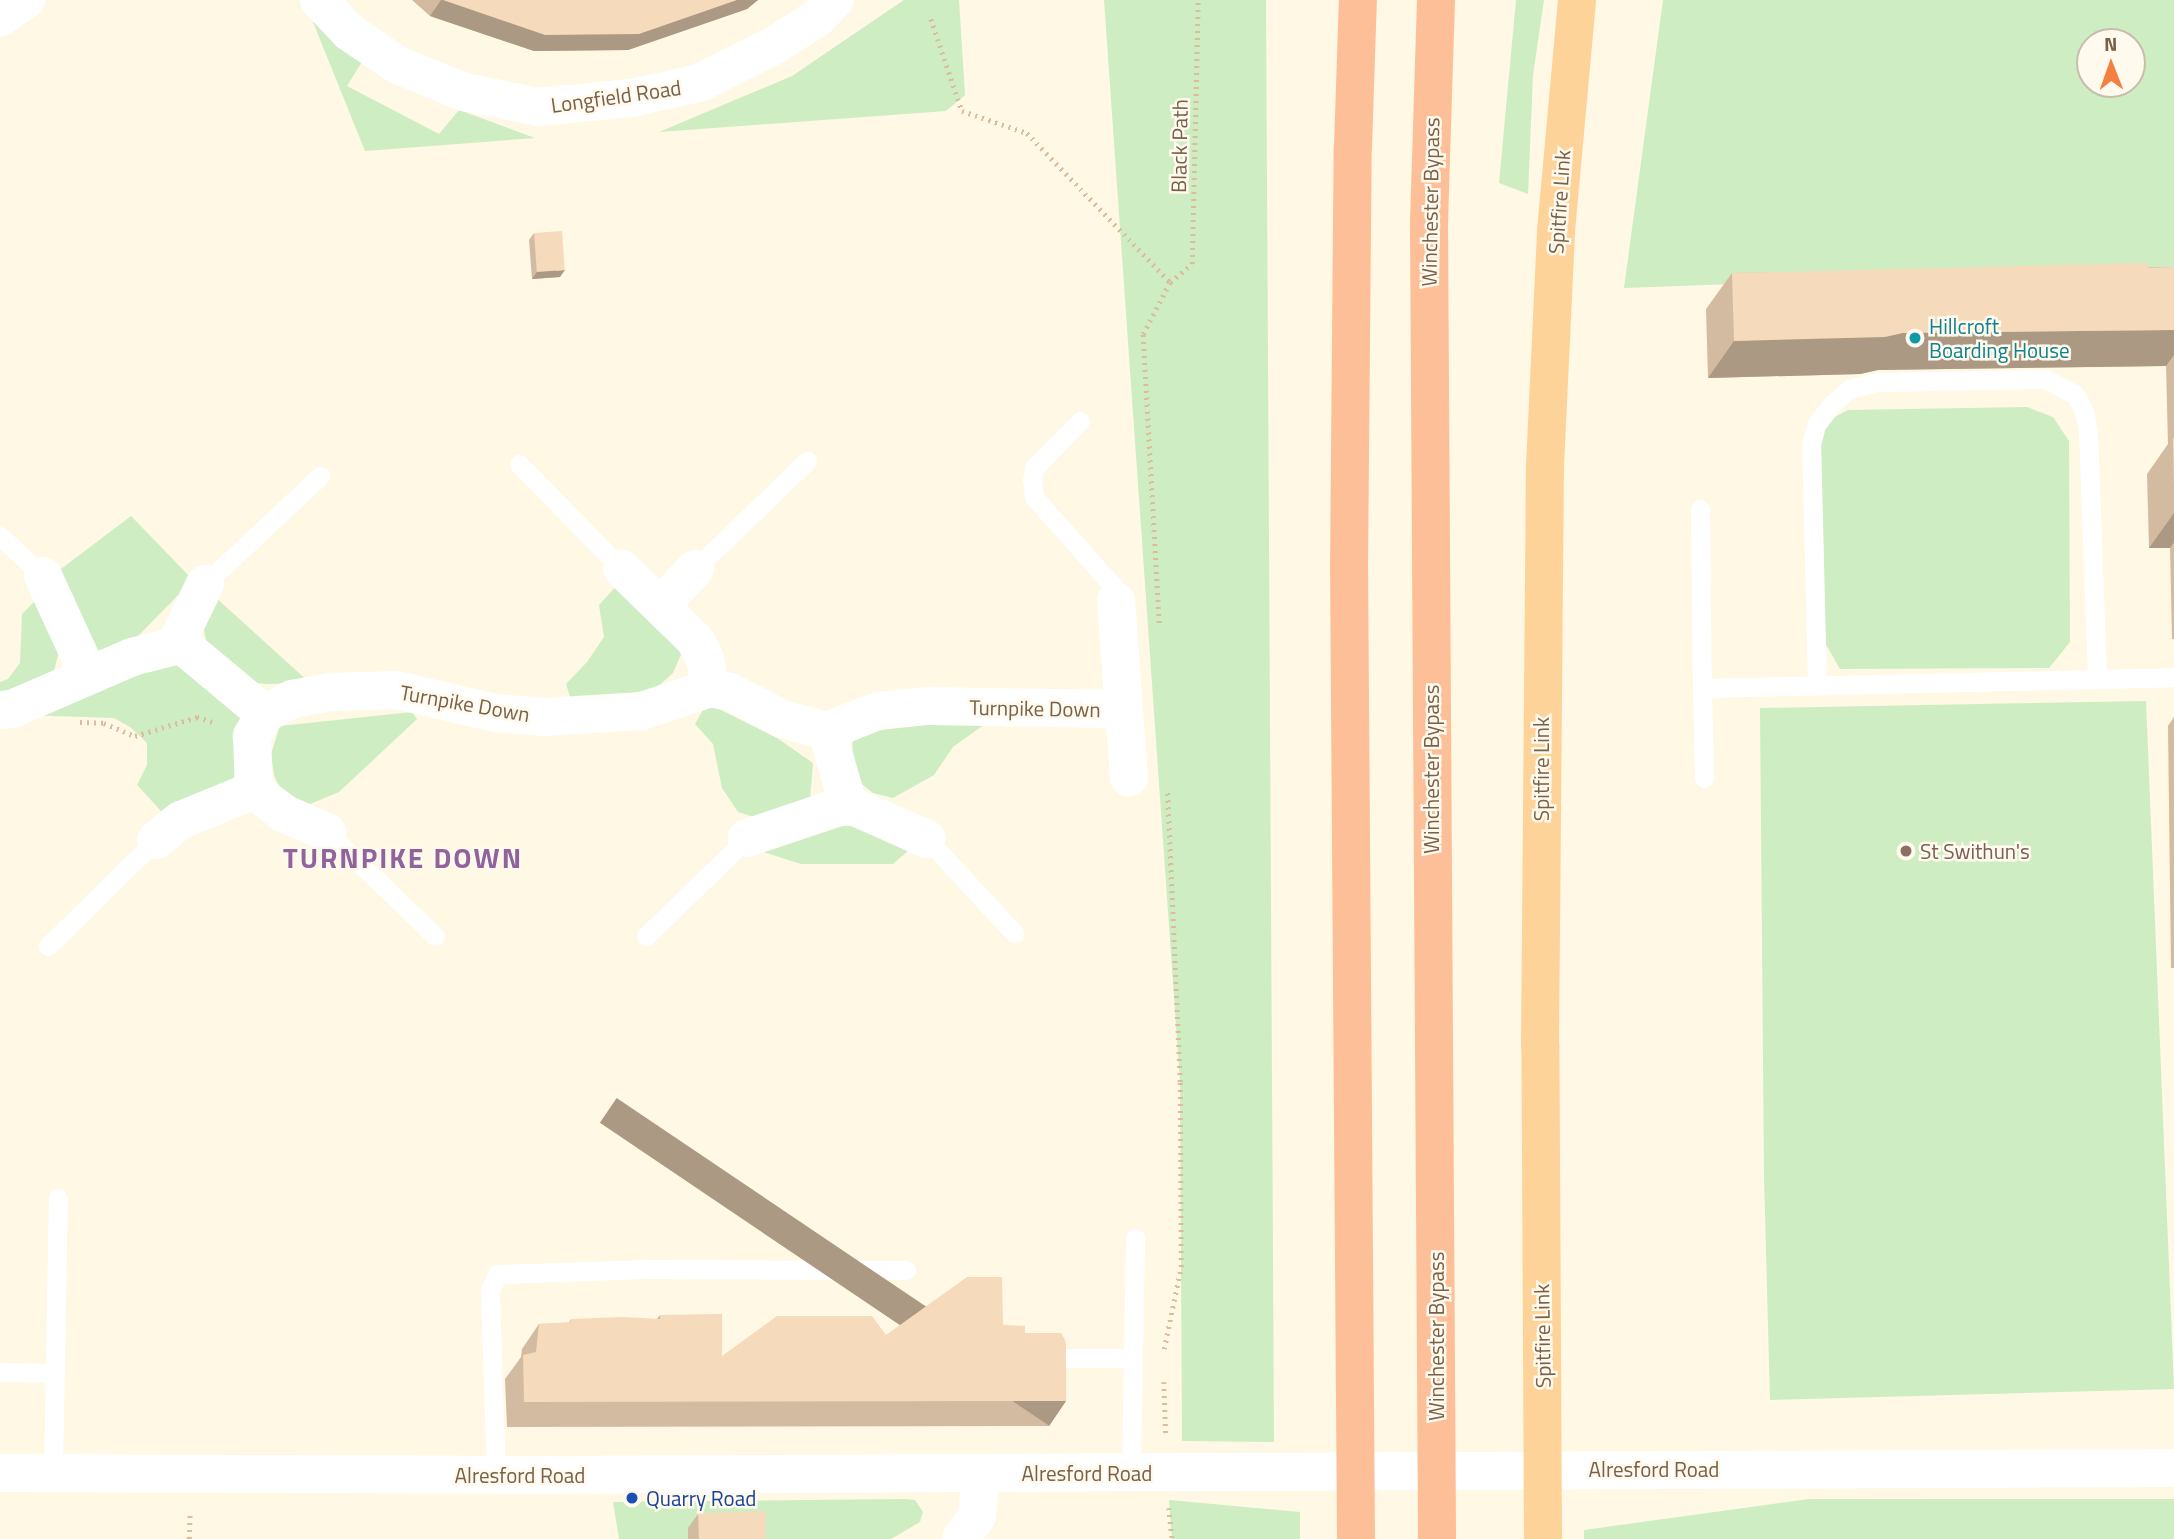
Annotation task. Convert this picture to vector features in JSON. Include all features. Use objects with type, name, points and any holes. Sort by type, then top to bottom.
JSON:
[{"type":"highway","points":[[1356,1539],[1349,569],[1353,148],[1358,0]]},
{"type":"highway","name":"Winchester Bypass","points":[[1436,0],[1429,236],[1437,1539]]},
{"type":"highway","name":"Spitfire Link","points":[[1543,1539],[1540,1031],[1545,466],[1556,231],[1577,0]]},
{"type":"street","points":[[0,18],[26,0]]},
{"type":"street","name":"Longfield Road","points":[[319,0],[349,32],[398,65],[464,92],[539,107],[631,98],[699,83],[775,45],[817,18],[835,0]]},
{"type":"street","points":[[622,569],[662,604],[695,640],[705,659],[710,688],[730,692],[782,719],[827,731],[848,804]]},
{"type":"street","points":[[662,604],[695,569]]},
{"type":"street","points":[[43,576],[88,674]]},
{"type":"street","points":[[175,646],[205,584]]},
{"type":"street","points":[[1116,601],[1129,778]]},
{"type":"street","points":[[0,710],[12,709],[88,674],[163,647],[186,649],[259,725],[254,790]]},
{"type":"street","name":"Turnpike Down","points":[[259,725],[292,699],[331,692],[396,690],[496,713],[545,717],[642,711],[710,688]]},
{"type":"street","name":"Turnpike Down","points":[[827,731],[878,711],[926,706],[1122,709]]},
{"type":"street","points":[[254,790],[283,813],[327,832]]},
{"type":"street","points":[[156,840],[181,820],[254,790]]},
{"type":"street","points":[[747,838],[848,804],[927,839]]},
{"type":"street","name":"Alresford Road","points":[[0,1472],[52,1475],[496,1475],[2174,1468]]},
{"type":"street","points":[[961,1539],[977,1516],[981,1473]]},
{"type":"lane","points":[[1817,684],[1811,445],[1816,425],[1832,404],[1849,389],[1878,382],[2045,379],[2075,394],[2084,411],[2088,431],[2096,679]]},
{"type":"lane","points":[[1080,421],[1034,468],[1034,497],[1113,586],[1116,601]]},
{"type":"lane","points":[[695,569],[807,461]]},
{"type":"lane","points":[[519,464],[622,569]]},
{"type":"lane","points":[[205,584],[320,476]]},
{"type":"lane","points":[[1700,509],[1704,778]]},
{"type":"lane","points":[[0,536],[43,576]]},
{"type":"lane","points":[[1702,688],[2174,677]]},
{"type":"lane","points":[[327,832],[435,936]]},
{"type":"lane","points":[[646,936],[747,838]]},
{"type":"lane","points":[[927,839],[1014,933]]},
{"type":"lane","points":[[48,946],[156,840]]},
{"type":"lane","points":[[52,1475],[58,1198]]},
{"type":"lane","points":[[1135,1238],[1133,1358],[1156,1473]]},
{"type":"lane","points":[[496,1475],[490,1290],[496,1274],[644,1269],[906,1270]]},
{"type":"lane","points":[[1056,1358],[1133,1358]]},
{"type":"lane","points":[[0,1371],[55,1373]]},
{"type":"path","name":"Black Path","points":[[931,19],[962,111],[1027,133],[1170,282],[1192,264],[1198,0]]},
{"type":"path","points":[[78,722],[104,723],[135,736],[197,717],[259,725]]},
{"type":"path","points":[[1164,1363],[1164,1350],[1181,1267],[1180,1082]]},
{"type":"path","points":[[1164,1377],[1156,1473],[1172,1539]]},
{"type":"green space","points":[[904,0],[959,0],[965,95],[946,111],[659,132],[792,76]]},
{"type":"green space","points":[[1104,0],[1266,0],[1274,1442],[1182,1441],[1180,1082]]},
{"type":"green space","points":[[1516,0],[1544,0],[1533,75],[1528,194],[1499,183]]},
{"type":"green space","points":[[1663,0],[2174,0],[2174,268],[1624,288]]},
{"type":"green space","points":[[313,22],[365,57],[347,86],[439,134],[459,110],[535,138],[365,151]]},
{"type":"green space","points":[[2027,407],[2053,417],[2069,441],[2070,642],[2049,668],[1840,669],[1821,636],[1814,448],[1831,419],[1848,410]]},
{"type":"green space","points":[[131,516],[193,580],[138,636],[114,651],[92,650],[57,572]]},
{"type":"green space","points":[[619,583],[682,652],[673,673],[654,690],[572,703],[566,684],[587,662],[604,637],[599,605]]},
{"type":"green space","points":[[40,596],[59,651],[54,671],[27,686],[0,693],[0,682],[8,679],[20,663],[22,614]]},
{"type":"green space","points":[[214,596],[310,683],[265,684],[243,680],[207,645],[201,615]]},
{"type":"green space","points":[[167,657],[240,718],[236,790],[162,812],[137,785],[147,765],[147,743],[130,727],[114,718],[22,715]]},
{"type":"green space","points":[[2146,701],[2174,1389],[1770,1400],[1764,1176],[1760,708]]},
{"type":"green space","points":[[707,703],[777,738],[813,763],[810,800],[757,818],[738,812],[722,788],[713,744],[695,724]]},
{"type":"green space","points":[[412,712],[417,719],[339,792],[305,806],[284,797],[274,775],[271,754],[280,726]]},
{"type":"green space","points":[[881,718],[985,724],[953,747],[934,775],[893,798],[873,793],[858,781],[852,760],[853,736]]},
{"type":"green space","points":[[875,825],[917,843],[893,864],[801,864],[757,850],[819,827]]},
{"type":"green space","points":[[1809,1499],[2174,1499],[2174,1539],[1584,1539],[1584,1530]]},
{"type":"green space","points":[[915,1500],[923,1512],[920,1522],[891,1539],[619,1539],[613,1502]]},
{"type":"green space","points":[[1169,1500],[1300,1512],[1300,1539],[1172,1539]]},
{"type":"building","points":[[443,0],[737,0],[639,34],[545,35]]},
{"type":"building","points":[[562,231],[565,270],[537,272],[534,233]]},
{"type":"building","points":[[2147,263],[2148,268],[2174,267],[2174,330],[1903,333],[1885,337],[1734,341],[1732,273]]},
{"type":"building","points":[[967,1277],[1002,1277],[1003,1325],[1025,1326],[1025,1333],[1061,1333],[1066,1342],[1066,1401],[524,1402],[523,1355],[536,1352],[539,1324],[571,1322],[571,1319],[660,1319],[660,1315],[722,1314],[722,1356],[777,1316],[872,1316],[886,1335]]},
{"type":"building","points":[[765,1511],[766,1539],[699,1539],[698,1513]]},
{"type":"place","name":"Hillcroft Boarding House","points":[[1915,338]]},
{"type":"place","name":"St Swithun's","points":[[1906,851]]},
{"type":"place","name":"Quarry Road","points":[[632,1498]]},
{"type":"district","name":"TURNPIKE DOWN","points":[[403,858]]}]
